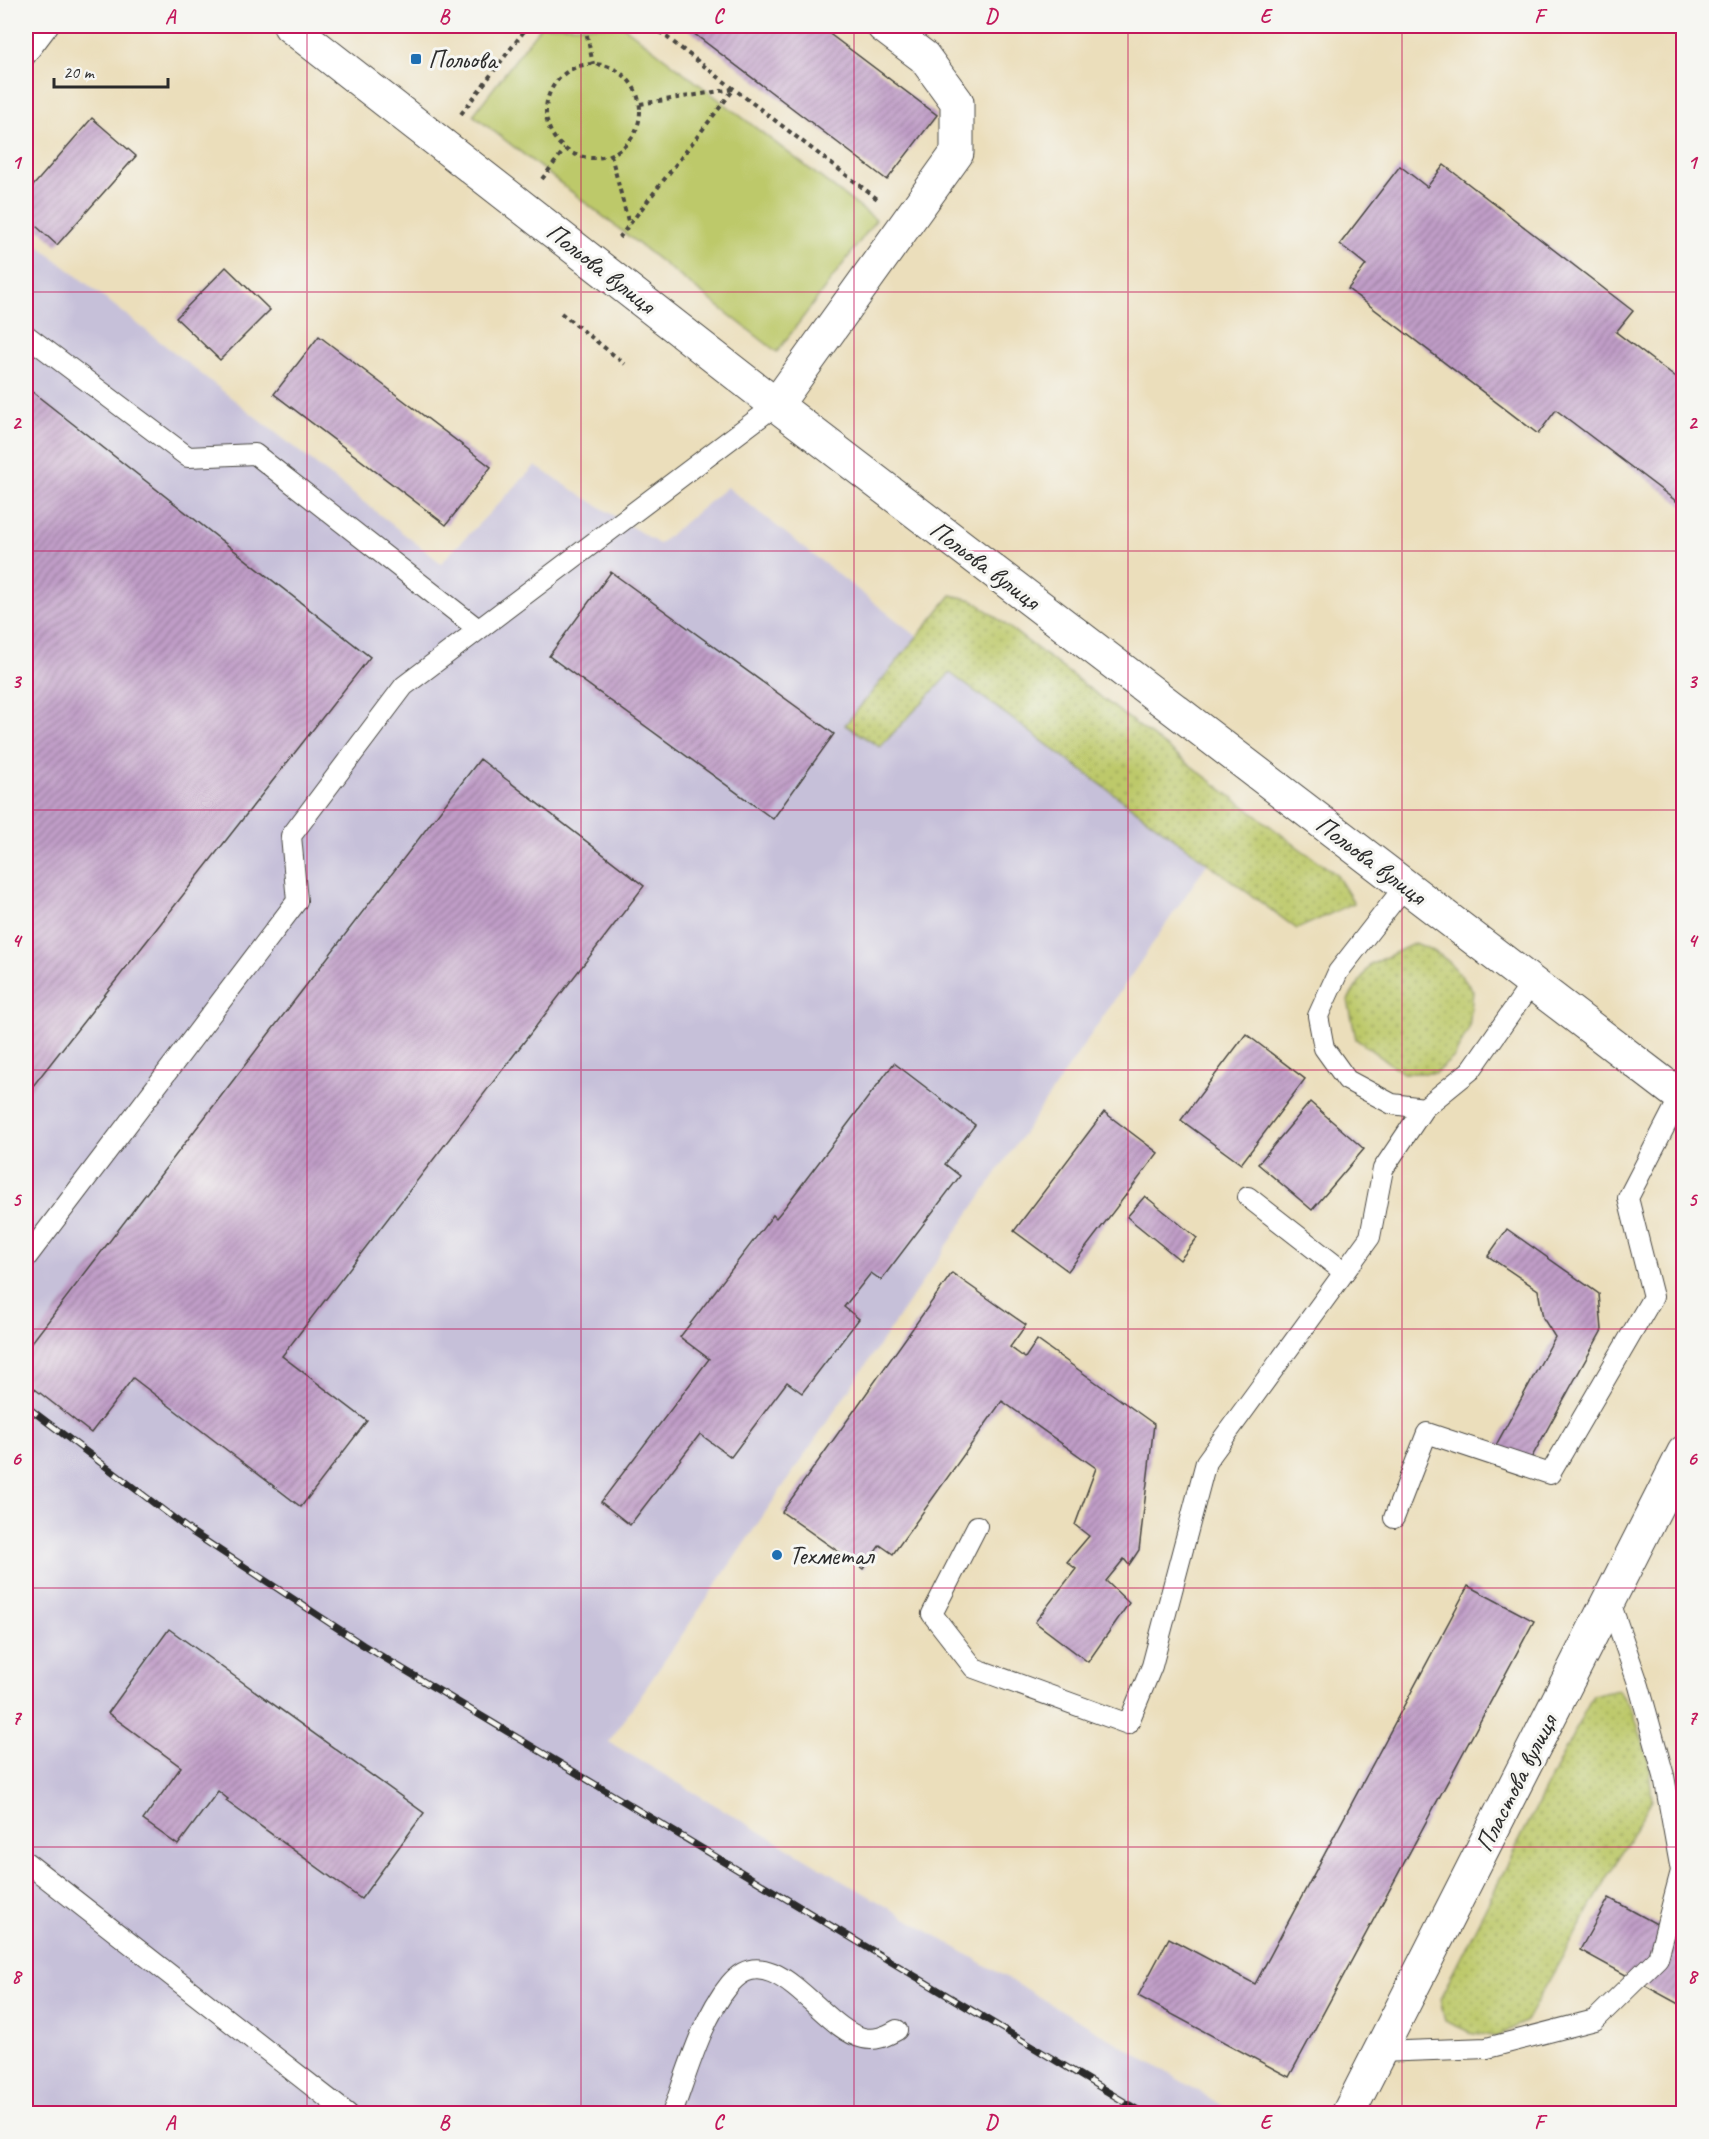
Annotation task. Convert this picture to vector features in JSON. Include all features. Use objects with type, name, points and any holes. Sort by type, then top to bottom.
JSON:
[{"type":"street","name":"Польова вулиця","points":[[290,26],[776,405],[1682,1098]]},
{"type":"street","points":[[776,405],[957,153],[957,102],[924,57],[883,26]]},
{"type":"street","name":"Пластова вулиця","points":[[1348,2114],[1683,1452]]},
{"type":"lane","points":[[26,55],[48,26]]},
{"type":"lane","points":[[26,335],[188,457],[255,454],[478,629]]},
{"type":"lane","points":[[26,1258],[297,901],[291,836],[405,686],[776,405]]},
{"type":"lane","points":[[1405,886],[1338,972],[1318,1016],[1324,1048],[1347,1080],[1392,1104],[1424,1108]]},
{"type":"lane","points":[[977,1527],[932,1614],[974,1668],[1128,1724],[1152,1666],[1206,1462],[1370,1237],[1383,1169],[1424,1108],[1471,1070],[1532,983]]},
{"type":"lane","points":[[1394,1518],[1427,1433],[1550,1474],[1653,1297],[1628,1198],[1682,1098]]},
{"type":"lane","points":[[1248,1197],[1344,1272]]},
{"type":"lane","points":[[1379,2052],[1487,2048],[1595,2020],[1658,1958],[1681,1871],[1664,1776],[1639,1686],[1609,1599]]},
{"type":"lane","points":[[26,1862],[348,2114]]},
{"type":"lane","points":[[672,2114],[715,2007],[731,1983],[748,1970],[765,1970],[782,1977],[846,2031],[862,2038],[879,2039],[897,2030]]},
{"type":"path","points":[[458,117],[528,26]]},
{"type":"path","points":[[585,26],[592,64]]},
{"type":"path","points":[[652,26],[907,222]]},
{"type":"path","points":[[584,64],[599,64],[614,68],[626,77],[635,89],[640,104],[639,120],[634,134],[624,146],[611,154],[595,158],[579,156],[565,149],[554,137],[548,123],[546,108],[550,93],[558,80],[570,70],[584,64]]},
{"type":"path","points":[[640,104],[734,89]]},
{"type":"path","points":[[619,238],[734,89]]},
{"type":"path","points":[[541,180],[565,149]]},
{"type":"path","points":[[611,154],[629,225]]},
{"type":"path","points":[[561,313],[626,364]]},
{"type":"shaded area","points":[[26,236],[441,563],[535,466],[659,544],[727,487],[1207,864],[609,1742],[1235,2113],[26,2113]]},
{"type":"green space","points":[[541,26],[623,26],[876,220],[777,352],[473,115]]},
{"type":"green space","points":[[951,595],[973,600],[1336,874],[1354,903],[1297,929],[950,673],[880,747],[845,725]]},
{"type":"green space","points":[[1415,943],[1442,957],[1460,974],[1473,991],[1469,1028],[1454,1057],[1435,1073],[1403,1073],[1356,1039],[1348,1000],[1370,965]]},
{"type":"green space","points":[[1618,1690],[1633,1711],[1648,1758],[1652,1799],[1526,2021],[1497,2037],[1470,2032],[1445,2021],[1440,1998],[1593,1695]]},
{"type":"building","points":[[684,26],[819,26],[937,115],[887,180]]},
{"type":"building","points":[[92,118],[136,156],[57,245],[26,217],[26,194]]},
{"type":"building","points":[[1444,165],[1633,311],[1616,332],[1684,384],[1684,507],[1556,410],[1538,434],[1348,289],[1366,265],[1340,244],[1400,166],[1427,187]]},
{"type":"building","points":[[226,267],[270,310],[220,360],[176,318]]},
{"type":"building","points":[[319,336],[491,467],[446,525],[274,394]]},
{"type":"building","points":[[26,387],[370,657],[29,1091],[26,1087]]},
{"type":"building","points":[[611,572],[834,734],[773,819],[549,656]]},
{"type":"building","points":[[480,759],[644,886],[282,1356],[367,1421],[301,1507],[133,1378],[91,1433],[26,1382],[26,1350]]},
{"type":"building","points":[[1246,1034],[1305,1079],[1241,1164],[1181,1120]]},
{"type":"building","points":[[894,1063],[975,1125],[945,1164],[960,1176],[881,1280],[871,1273],[844,1307],[859,1319],[802,1393],[787,1382],[731,1457],[700,1434],[630,1525],[601,1502],[709,1359],[680,1337],[773,1215],[776,1218],[785,1207]]},
{"type":"building","points":[[1310,1102],[1364,1149],[1312,1210],[1258,1164]]},
{"type":"building","points":[[1104,1112],[1158,1153],[1068,1271],[1014,1231]]},
{"type":"building","points":[[1145,1196],[1197,1238],[1180,1260],[1127,1217]]},
{"type":"building","points":[[1507,1229],[1599,1294],[1602,1330],[1528,1464],[1495,1447],[1555,1337],[1543,1318],[1538,1290],[1488,1256]]},
{"type":"building","points":[[952,1273],[1026,1325],[1010,1347],[1025,1358],[1037,1340],[1154,1424],[1139,1550],[1129,1565],[1124,1559],[1106,1581],[1129,1603],[1088,1662],[1035,1622],[1076,1569],[1067,1562],[1089,1536],[1075,1525],[1096,1468],[1002,1401],[893,1554],[880,1545],[863,1569],[782,1512]]},
{"type":"building","points":[[1468,1586],[1534,1621],[1289,2077],[1138,1996],[1169,1938],[1255,1984]]},
{"type":"building","points":[[169,1629],[424,1813],[361,1899],[226,1801],[228,1799],[218,1791],[178,1845],[143,1820],[181,1767],[108,1713]]},
{"type":"building","points":[[1609,1898],[1684,1939],[1684,2007],[1580,1950]]},
{"type":"railway","points":[[26,1406],[192,1532],[363,1645],[1143,2113]]},
{"type":"place","name":"Польова","points":[[416,59]]},
{"type":"place","name":"Техметал","points":[[777,1555]]}]
